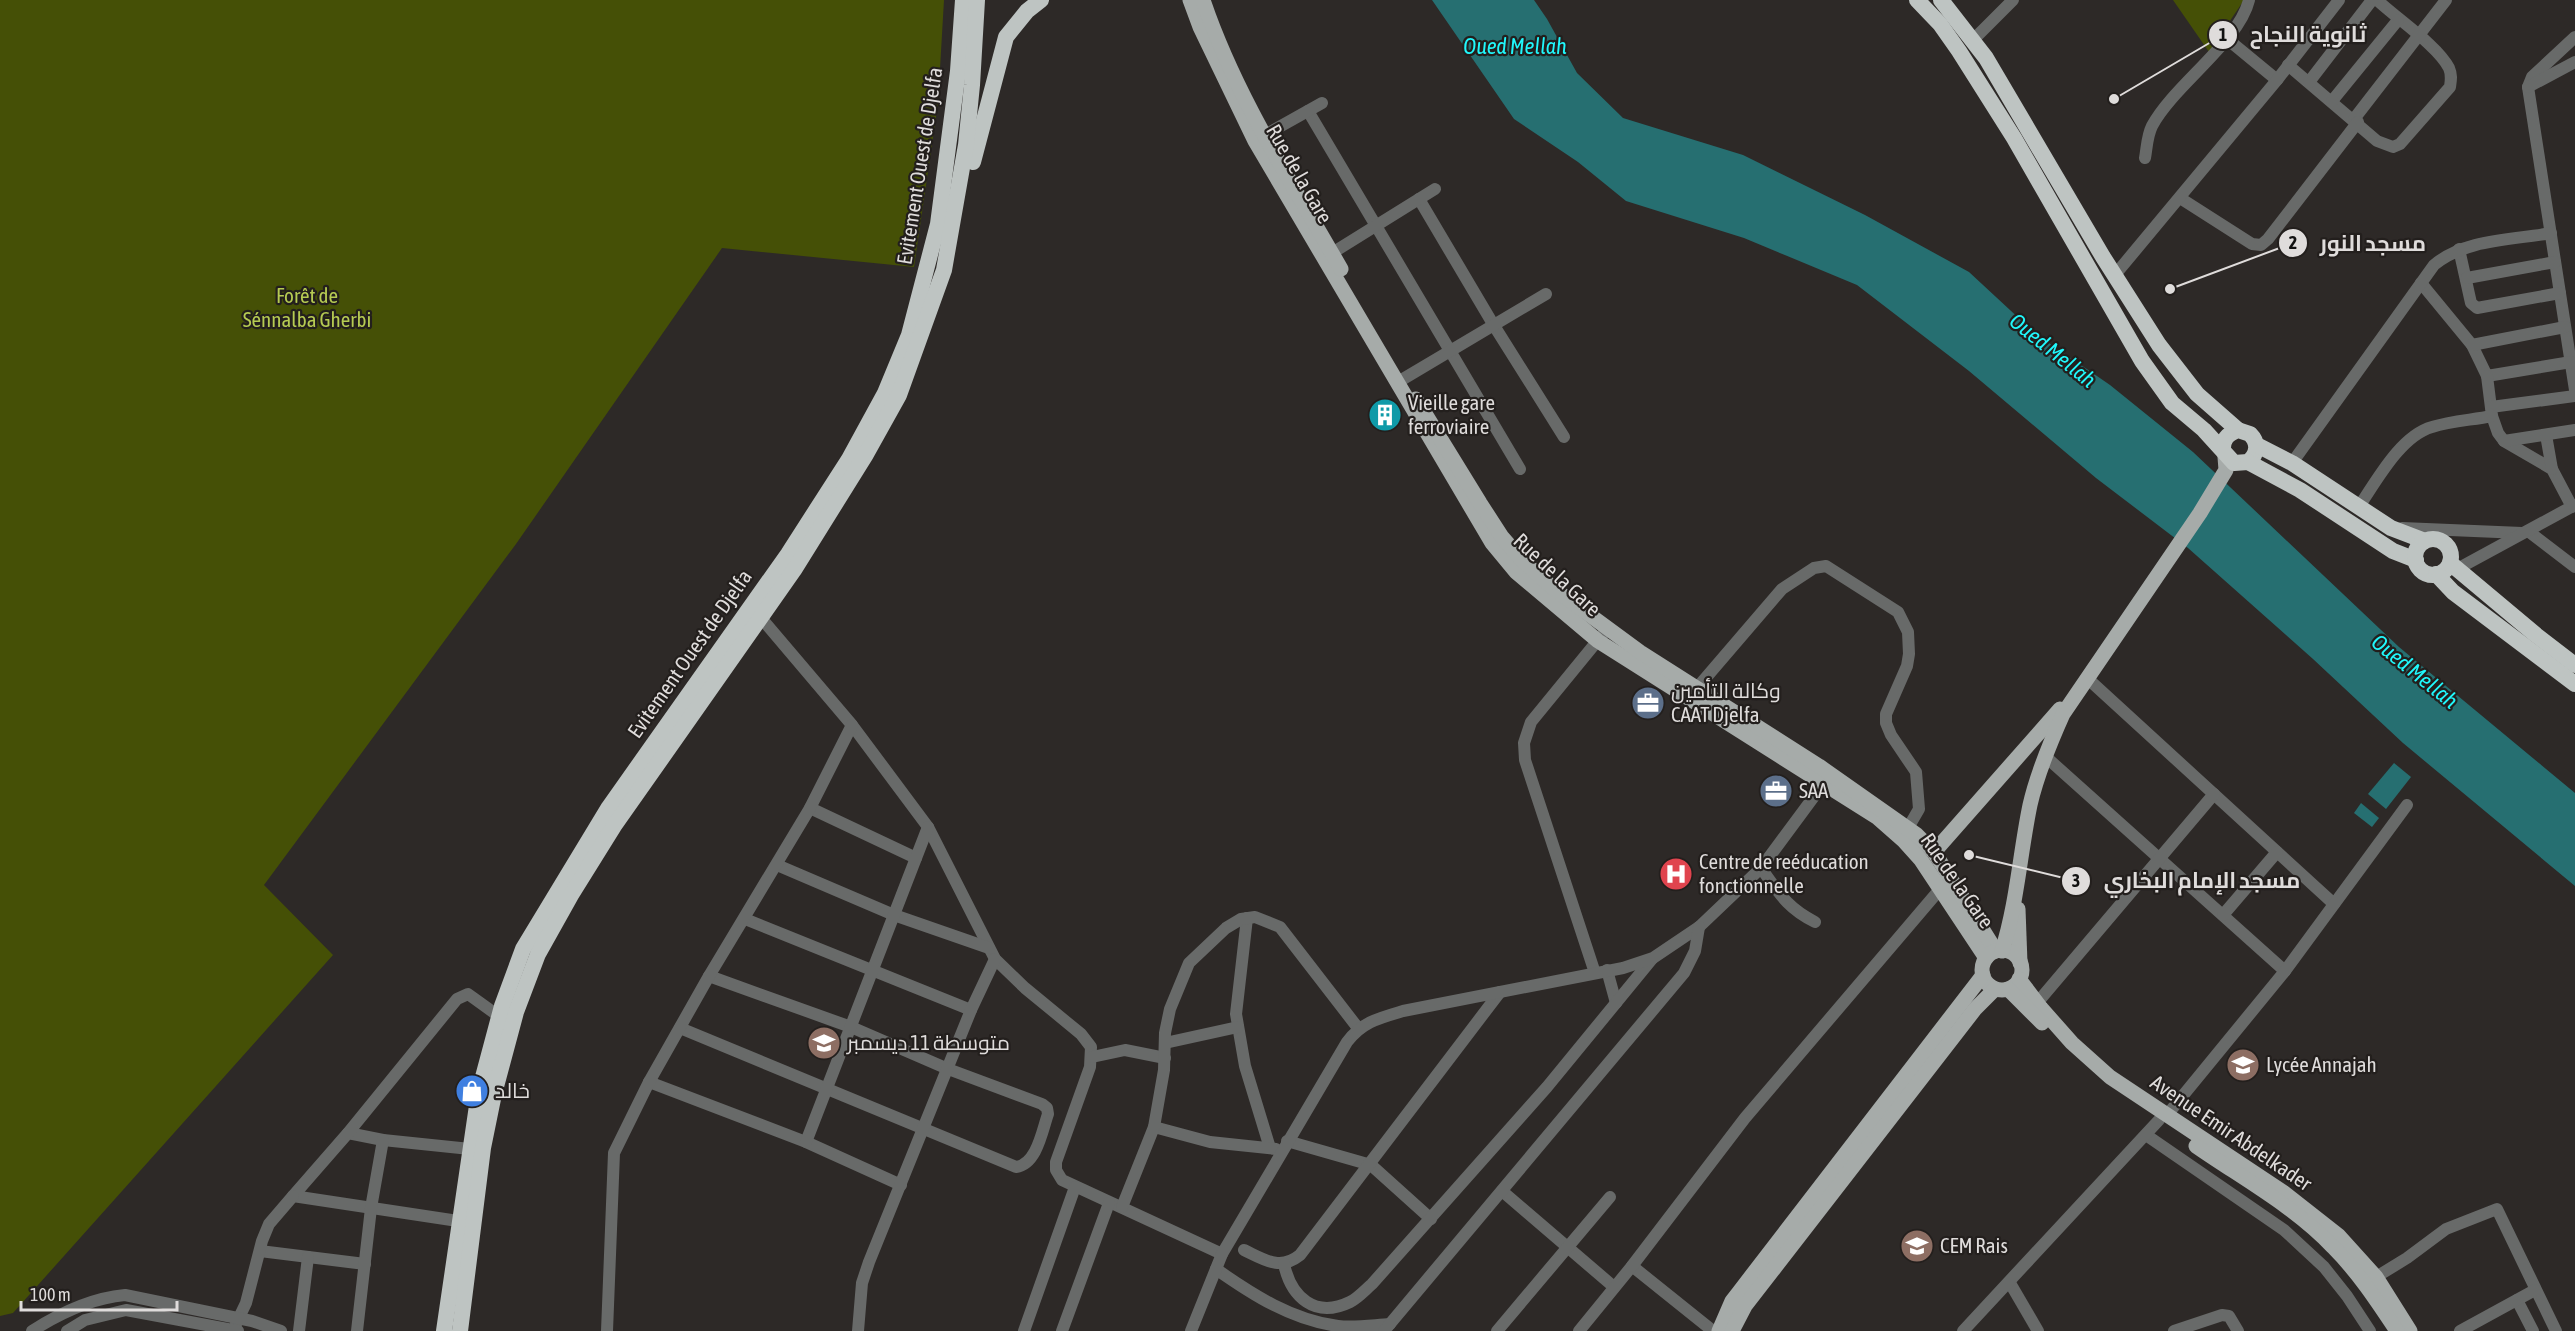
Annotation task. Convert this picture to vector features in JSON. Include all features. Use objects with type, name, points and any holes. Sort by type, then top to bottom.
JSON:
[{"type":"highway","name":"Evitement Ouest de Djelfa","points":[[460,1331],[483,1148],[494,1094],[516,1012],[538,954],[602,845],[756,611],[849,459],[885,393],[909,335],[938,224],[958,71],[963,0]]},
{"type":"highway","points":[[944,270],[966,145],[977,0]]},
{"type":"highway","points":[[756,611],[794,570],[865,456],[899,395],[944,270],[1006,37],[1027,10],[1041,0]]},
{"type":"highway","points":[[1917,0],[1940,24],[1959,51],[2014,138],[2142,361],[2172,403],[2232,461],[2300,490],[2393,551],[2416,560]]},
{"type":"highway","points":[[1941,0],[1973,40],[2114,276],[2178,371],[2197,394],[2238,430],[2250,434],[2257,446],[2292,463],[2391,528],[2425,541],[2435,539],[2445,543],[2451,552],[2454,565],[2536,635],[2573,658]]},
{"type":"highway","points":[[2232,461],[2224,440],[2227,435],[2238,430]]},
{"type":"highway","points":[[2232,461],[2255,455],[2257,446]]},
{"type":"highway","points":[[2425,541],[2417,549],[2416,560],[2421,570],[2436,574],[2453,592],[2575,684]]},
{"type":"highway","points":[[2436,574],[2454,565]]},
{"type":"highway","name":"Evitement Ouest de Djelfa","points":[[444,1331],[458,1221],[479,1092],[500,1017],[523,949],[575,861],[635,770],[756,611]]},
{"type":"main road","name":"Rue de la Gare","points":[[1190,0],[1200,27],[1255,141],[1471,512],[1492,543],[1516,572],[1598,641],[1908,828],[1934,852],[1995,953]]},
{"type":"main road","name":"Rue de la Gare","points":[[1203,0],[1227,58],[1265,135],[1403,379],[1446,444],[1480,503],[1516,553],[1553,588],[1640,652],[1697,688],[1827,778],[1878,818],[1903,840],[1995,953]]},
{"type":"main road","points":[[2008,986],[1990,986],[1982,969],[1995,953],[2016,887],[2031,803],[2063,714],[2232,461]]},
{"type":"main road","points":[[1934,852],[2088,678]]},
{"type":"main road","points":[[1723,1329],[1745,1306],[1976,1009],[2008,986],[2020,963],[2016,887]]},
{"type":"main road","points":[[1995,953],[2013,954],[2020,963]]},
{"type":"main road","points":[[1723,1329],[1739,1292],[1983,975]]},
{"type":"main road","name":"Avenue Emir Abdelkader","points":[[2008,986],[2037,1003],[2072,1043],[2110,1077],[2324,1238],[2366,1284],[2397,1331]]},
{"type":"main road","name":"Avenue Emir Abdelkader","points":[[2008,986],[2073,1056],[2163,1117],[2256,1173],[2339,1236],[2376,1277],[2410,1331]]},
{"type":"street","points":[[1973,40],[2013,0]]},
{"type":"street","points":[[2145,158],[2150,133],[2159,116],[2226,38],[2245,11],[2249,0]]},
{"type":"street","points":[[2114,276],[2277,80],[2339,0]]},
{"type":"street","points":[[2309,82],[2372,0]]},
{"type":"street","points":[[2288,65],[2385,146],[2393,147],[2400,144],[2450,87],[2450,70],[2420,36],[2398,20],[2377,0]]},
{"type":"street","points":[[2180,198],[2252,244],[2261,245],[2268,239],[2446,0]]},
{"type":"street","points":[[2332,101],[2398,20]]},
{"type":"street","points":[[2575,37],[2532,77],[2528,87],[2565,327],[2572,345],[2571,362],[2575,390]]},
{"type":"street","points":[[2226,38],[2277,80]]},
{"type":"street","points":[[2528,87],[2575,62]]},
{"type":"street","points":[[1265,135],[1322,103]]},
{"type":"street","points":[[1308,111],[1520,469]]},
{"type":"street","points":[[1332,253],[1435,189]]},
{"type":"street","points":[[1419,198],[1493,324],[1564,437]]},
{"type":"street","points":[[2292,463],[2434,265],[2459,249],[2551,233]]},
{"type":"street","points":[[2459,249],[2471,303],[2480,309],[2560,293]]},
{"type":"street","points":[[2466,278],[2555,262]]},
{"type":"street","points":[[2421,283],[2472,345],[2481,360],[2487,376],[2492,412],[2498,433],[2504,441],[2552,469]]},
{"type":"street","points":[[1403,379],[1546,294]]},
{"type":"street","points":[[2472,345],[2565,327]]},
{"type":"street","points":[[2487,376],[2571,362]]},
{"type":"street","points":[[2358,508],[2396,454],[2408,441],[2430,427],[2575,396]]},
{"type":"street","points":[[2504,441],[2575,430]]},
{"type":"street","points":[[2454,565],[2526,532],[2574,506],[2552,469],[2546,435]]},
{"type":"street","points":[[2391,528],[2526,532],[2575,567]]},
{"type":"street","points":[[1697,688],[1782,589],[1814,568],[1826,566],[1898,612],[1908,632],[1909,654],[1896,696],[1886,714],[1886,723],[1891,735],[1916,772],[1919,809],[1908,828]]},
{"type":"street","points":[[756,611],[852,725],[928,827],[992,953],[1025,988],[1088,1040],[1092,1057],[1056,1162],[1056,1170],[1062,1180],[1222,1254]]},
{"type":"street","points":[[1607,627],[1532,722],[1524,743],[1525,760],[1601,972],[1616,1003]]},
{"type":"street","points":[[2088,678],[2334,904]]},
{"type":"street","points":[[607,1331],[614,1152],[649,1082],[709,976],[810,808],[852,725]]},
{"type":"street","points":[[2046,757],[2285,970]]},
{"type":"street","points":[[1284,1264],[1287,1280],[1297,1294],[1312,1306],[1329,1308],[1350,1302],[1372,1284],[1431,1219],[1653,958],[1699,927],[1761,868],[1827,778]]},
{"type":"street","points":[[2037,1003],[2214,794]]},
{"type":"street","points":[[1963,1331],[2163,1117],[2285,970],[2407,806]]},
{"type":"street","points":[[810,808],[916,858]]},
{"type":"street","points":[[806,1142],[928,827]]},
{"type":"street","points":[[2223,915],[2277,852]]},
{"type":"street","points":[[777,865],[894,915],[992,953]]},
{"type":"street","points":[[1761,868],[1785,903],[1799,914],[1815,922]]},
{"type":"street","points":[[1579,1331],[1632,1266],[1745,1118],[1941,888]]},
{"type":"street","points":[[1062,1331],[1115,1205],[1154,1127],[1170,1009],[1189,963],[1226,928],[1241,919],[1255,917],[1280,927],[1358,1028]]},
{"type":"street","points":[[1247,918],[1236,1014],[1245,1066],[1280,1146]]},
{"type":"street","points":[[745,919],[971,1010]]},
{"type":"street","points":[[1216,1269],[1261,1300],[1323,1323],[1387,1328],[1684,973],[1695,951],[1699,927]]},
{"type":"street","points":[[858,1331],[862,1283],[948,1070],[992,953]]},
{"type":"street","points":[[1191,1331],[1222,1254],[1280,1146],[1358,1028],[1373,1020],[1402,1011],[1601,972],[1653,958]]},
{"type":"street","points":[[680,1028],[1016,1167],[1028,1161],[1034,1153],[1048,1114],[1047,1108],[1042,1104],[948,1070],[851,1027],[709,976]]},
{"type":"street","points":[[1244,1250],[1274,1264],[1284,1264],[1300,1255],[1371,1165],[1500,992]]},
{"type":"street","points":[[236,1328],[246,1303],[269,1224],[348,1133],[457,999],[468,994],[500,1017]]},
{"type":"street","points":[[1165,1043],[1238,1027]]},
{"type":"street","points":[[1092,1057],[1125,1050],[1165,1058]]},
{"type":"street","points":[[649,1082],[806,1142],[902,1185]]},
{"type":"street","points":[[1154,1127],[1210,1142],[1280,1146],[1371,1165],[1431,1219]]},
{"type":"street","points":[[348,1133],[383,1140],[470,1149]]},
{"type":"street","points":[[2146,1135],[2284,1230],[2324,1267],[2370,1331]]},
{"type":"street","points":[[357,1331],[371,1208],[383,1140]]},
{"type":"street","points":[[1024,1331],[1076,1187]]},
{"type":"street","points":[[1502,1191],[1614,1287]]},
{"type":"street","points":[[293,1196],[458,1221]]},
{"type":"street","points":[[1497,1331],[1610,1197]]},
{"type":"street","points":[[2376,1277],[2407,1258],[2446,1229],[2497,1209],[2556,1331]]},
{"type":"street","points":[[260,1251],[365,1264]]},
{"type":"street","points":[[299,1331],[308,1257]]},
{"type":"street","points":[[1632,1266],[1723,1329]]},
{"type":"street","points":[[2010,1283],[2038,1331]]},
{"type":"street","points":[[2460,1331],[2535,1290]]},
{"type":"street","points":[[32,1331],[80,1306],[106,1297],[125,1295],[236,1328]]},
{"type":"street","points":[[2517,1300],[2533,1331]]},
{"type":"street","points":[[246,1303],[252,1326]]},
{"type":"street","points":[[67,1331],[85,1320],[126,1310],[236,1328],[252,1326],[272,1330]]},
{"type":"street","points":[[2174,1331],[2222,1315],[2229,1316],[2238,1331]]},
{"type":"green space","name":"Forêt de Sénnalba Gherbi","points":[[0,0],[944,0],[938,103],[914,267],[722,248],[516,544],[264,885],[333,955],[13,1313],[0,1316]]},
{"type":"green space","points":[[2173,0],[2244,0],[2209,52]]},
{"type":"water","name":"Oued Mellah","points":[[1432,0],[1534,0],[1577,73],[1623,118],[1743,155],[1865,215],[1969,272],[2036,334],[2110,385],[2193,452],[2399,647],[2575,793],[2575,886],[2403,743],[2188,548],[2096,478],[1969,371],[1857,285],[1744,238],[1626,201],[1578,162],[1514,119]]},
{"type":"water","points":[[2394,763],[2411,777],[2386,809],[2368,794]]},
{"type":"water","points":[[2361,803],[2379,818],[2372,827],[2354,813]]},
{"type":"place","name":"ثانوية النجاح","points":[[2114,99]]},
{"type":"place","name":"مسجد النور","points":[[2170,289]]},
{"type":"place","name":"Vieille gare ferroviaire","points":[[1385,415]]},
{"type":"place","name":"وكالة التأمين CAAT Djelfa","points":[[1648,703]]},
{"type":"place","name":"SAA","points":[[1776,791]]},
{"type":"place","name":"مسجد الإمام البخاري","points":[[1969,855]]},
{"type":"place","name":"Centre de reéducation fonctionnelle","points":[[1676,874]]},
{"type":"place","name":"متوسطة 11 ديسمبر","points":[[824,1043]]},
{"type":"place","name":"Lycée Annajah","points":[[2243,1065]]},
{"type":"place","name":"خالد","points":[[472,1091]]},
{"type":"place","name":"CEM Rais","points":[[1917,1246]]}]
